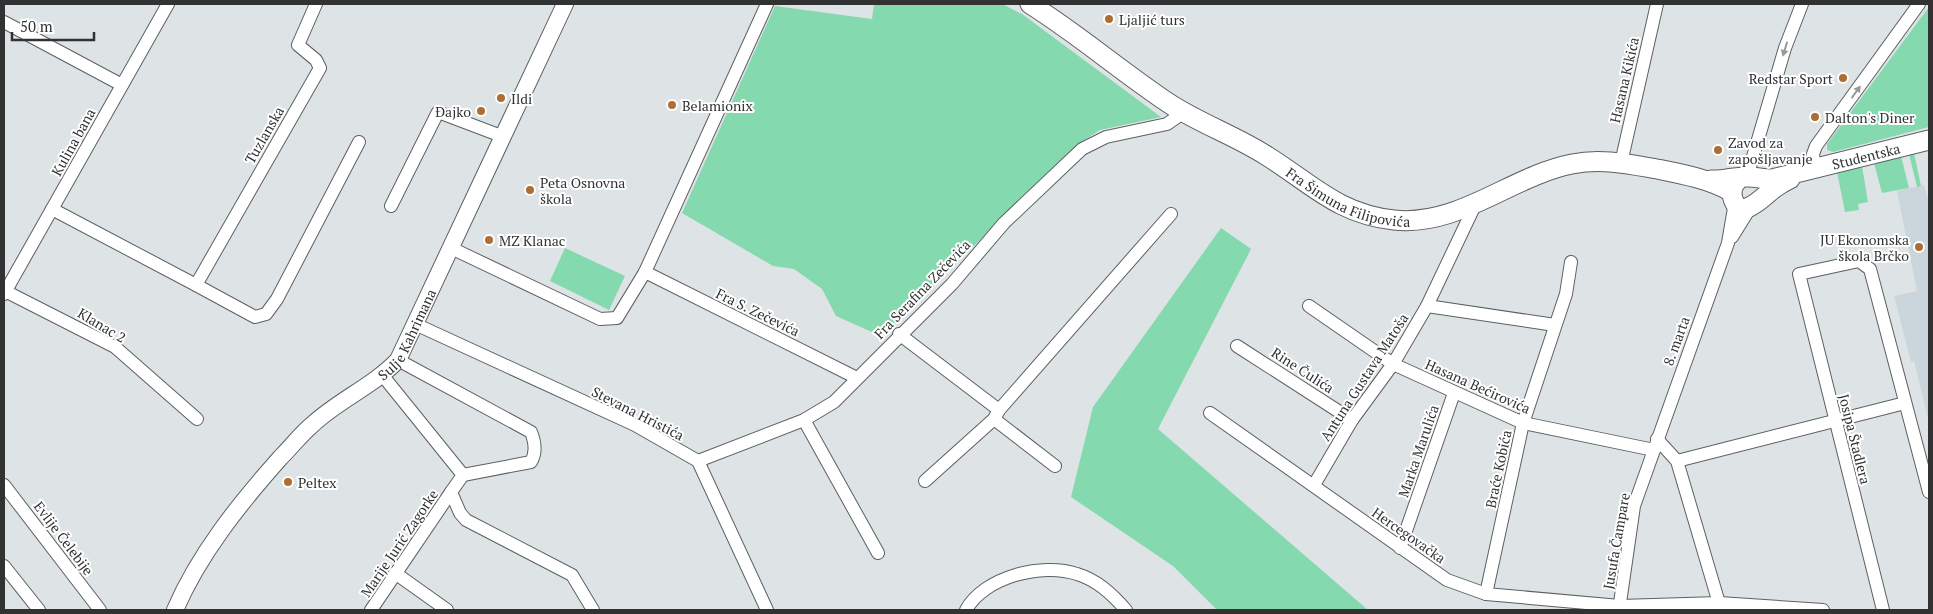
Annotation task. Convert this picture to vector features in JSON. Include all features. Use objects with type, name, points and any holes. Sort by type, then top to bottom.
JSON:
[{"type":"main road","name":"Fra Šimuna Filipovića","points":[[1030,4],[1181,110],[1266,155],[1323,196],[1346,209],[1395,220],[1410,220],[1448,213],[1476,203],[1536,175],[1571,164],[1596,160],[1621,162],[1746,191]]},
{"type":"main road","name":"Studentska","points":[[1746,191],[1776,186],[1802,172],[1929,140]]},
{"type":"street","name":"Kulina bana","points":[[4,293],[168,4]]},
{"type":"street","name":"Tuzlanska","points":[[196,285],[320,68],[316,60],[298,45],[316,4]]},
{"type":"street","name":"Sulje Kahrimana","points":[[175,610],[184,589],[206,553],[257,484],[312,424],[341,402],[383,376],[398,360],[565,4]]},
{"type":"street","points":[[451,248],[600,319],[617,318],[645,272],[767,4]]},
{"type":"street","name":"Hasana Kikića","points":[[1621,162],[1657,4]]},
{"type":"street","name":"8. marta","points":[[1655,445],[1746,191],[1785,48],[1802,4]]},
{"type":"street","points":[[1830,166],[1820,166],[1814,162],[1813,154],[1816,146],[1919,4]]},
{"type":"street","points":[[4,22],[122,85]]},
{"type":"street","name":"Fra Serafina Zečevića","points":[[698,461],[804,420],[834,402],[899,334],[952,284],[1004,223],[1082,149],[1106,137],[1167,124],[1177,117],[1181,110]]},
{"type":"street","points":[[392,206],[438,112],[504,137]]},
{"type":"street","points":[[52,209],[255,317],[266,314],[277,300],[359,142]]},
{"type":"street","name":"Antuna Gustava Matoša","points":[[1314,485],[1352,420],[1394,364],[1427,306],[1476,203]]},
{"type":"street","points":[[926,481],[997,414],[1171,214]]},
{"type":"street","name":"Josipa Štadlera","points":[[1883,610],[1799,274],[1859,261],[1870,269],[1905,403]]},
{"type":"street","name":"Braće Kobića","points":[[1486,594],[1523,424],[1554,325],[1566,294],[1571,262]]},
{"type":"street","name":"Fra S. Zečevića","points":[[645,272],[857,378]]},
{"type":"street","name":"Klanac 2","points":[[4,293],[115,348],[197,419]]},
{"type":"street","name":"Hasana Bećirovića","points":[[1309,306],[1394,364],[1523,424],[1655,445]]},
{"type":"street","points":[[1427,306],[1554,325]]},
{"type":"street","name":"Stevana Hristića","points":[[415,324],[634,426],[698,461]]},
{"type":"street","points":[[899,334],[997,414],[1055,466]]},
{"type":"street","name":"Rine Čulića","points":[[1237,346],[1352,420]]},
{"type":"street","points":[[383,376],[464,476],[531,462],[535,456],[535,448],[531,432],[398,360]]},
{"type":"street","name":"Marka Marulića","points":[[1400,548],[1454,392]]},
{"type":"street","points":[[1677,461],[1905,403],[1929,492]]},
{"type":"street","name":"Hercegovačka","points":[[1210,413],[1447,580],[1486,594],[1620,608],[1720,607],[1824,610]]},
{"type":"street","points":[[804,420],[878,553]]},
{"type":"street","points":[[1655,445],[1677,461],[1720,607]]},
{"type":"street","name":"Jusufa Čampare","points":[[1620,608],[1634,506],[1655,445]]},
{"type":"street","points":[[698,461],[767,610]]},
{"type":"street","name":"Marije Jurić Zagorke","points":[[371,610],[395,572],[464,476]]},
{"type":"street","name":"Evlije Čelebije","points":[[4,485],[100,610]]},
{"type":"street","points":[[451,492],[460,513],[466,520],[572,575],[593,610]]},
{"type":"street","points":[[4,566],[39,610]]},
{"type":"street","points":[[966,610],[994,584],[1016,574],[1048,569],[1077,574],[1110,591],[1126,610]]},
{"type":"street","points":[[395,572],[447,610]]},
{"type":"shaded area","points":[[1924,185],[1929,202],[1929,422],[1914,361],[1911,362],[1894,296],[1917,291],[1897,191]]},
{"type":"green space","points":[[874,4],[1002,4],[1022,14],[1161,117],[1100,130],[1083,141],[1040,180],[883,337],[836,316],[822,289],[794,269],[773,266],[682,213],[775,6],[872,19]]},
{"type":"green space","points":[[1929,7],[1929,127],[1833,152],[1827,150],[1827,144]]},
{"type":"green space","points":[[1914,153],[1921,186],[1917,187],[1909,154]]},
{"type":"green space","points":[[1901,156],[1909,188],[1882,193],[1874,163]]},
{"type":"green space","points":[[1862,166],[1868,202],[1858,204],[1859,210],[1845,212],[1837,172]]},
{"type":"green space","points":[[1221,228],[1251,249],[1158,429],[1368,610],[1217,610],[1173,566],[1071,497],[1093,407]]},
{"type":"green space","points":[[565,248],[625,276],[609,310],[550,281]]},
{"type":"place","name":"Ljaljić turs","points":[[1109,19]]},
{"type":"place","name":"Redstar Sport","points":[[1843,78]]},
{"type":"place","name":"Ildi","points":[[501,98]]},
{"type":"place","name":"Belamionix","points":[[672,105]]},
{"type":"place","name":"Đajko","points":[[481,111]]},
{"type":"place","name":"Dalton's Diner","points":[[1815,117]]},
{"type":"place","name":"Zavod za zapošljavanje","points":[[1718,150]]},
{"type":"place","name":"Peta Osnovna škola","points":[[530,190]]},
{"type":"place","name":"MZ Klanac","points":[[489,240]]},
{"type":"place","name":"JU Ekonomska škola Brčko","points":[[1919,247]]},
{"type":"place","name":"Peltex","points":[[288,482]]}]
